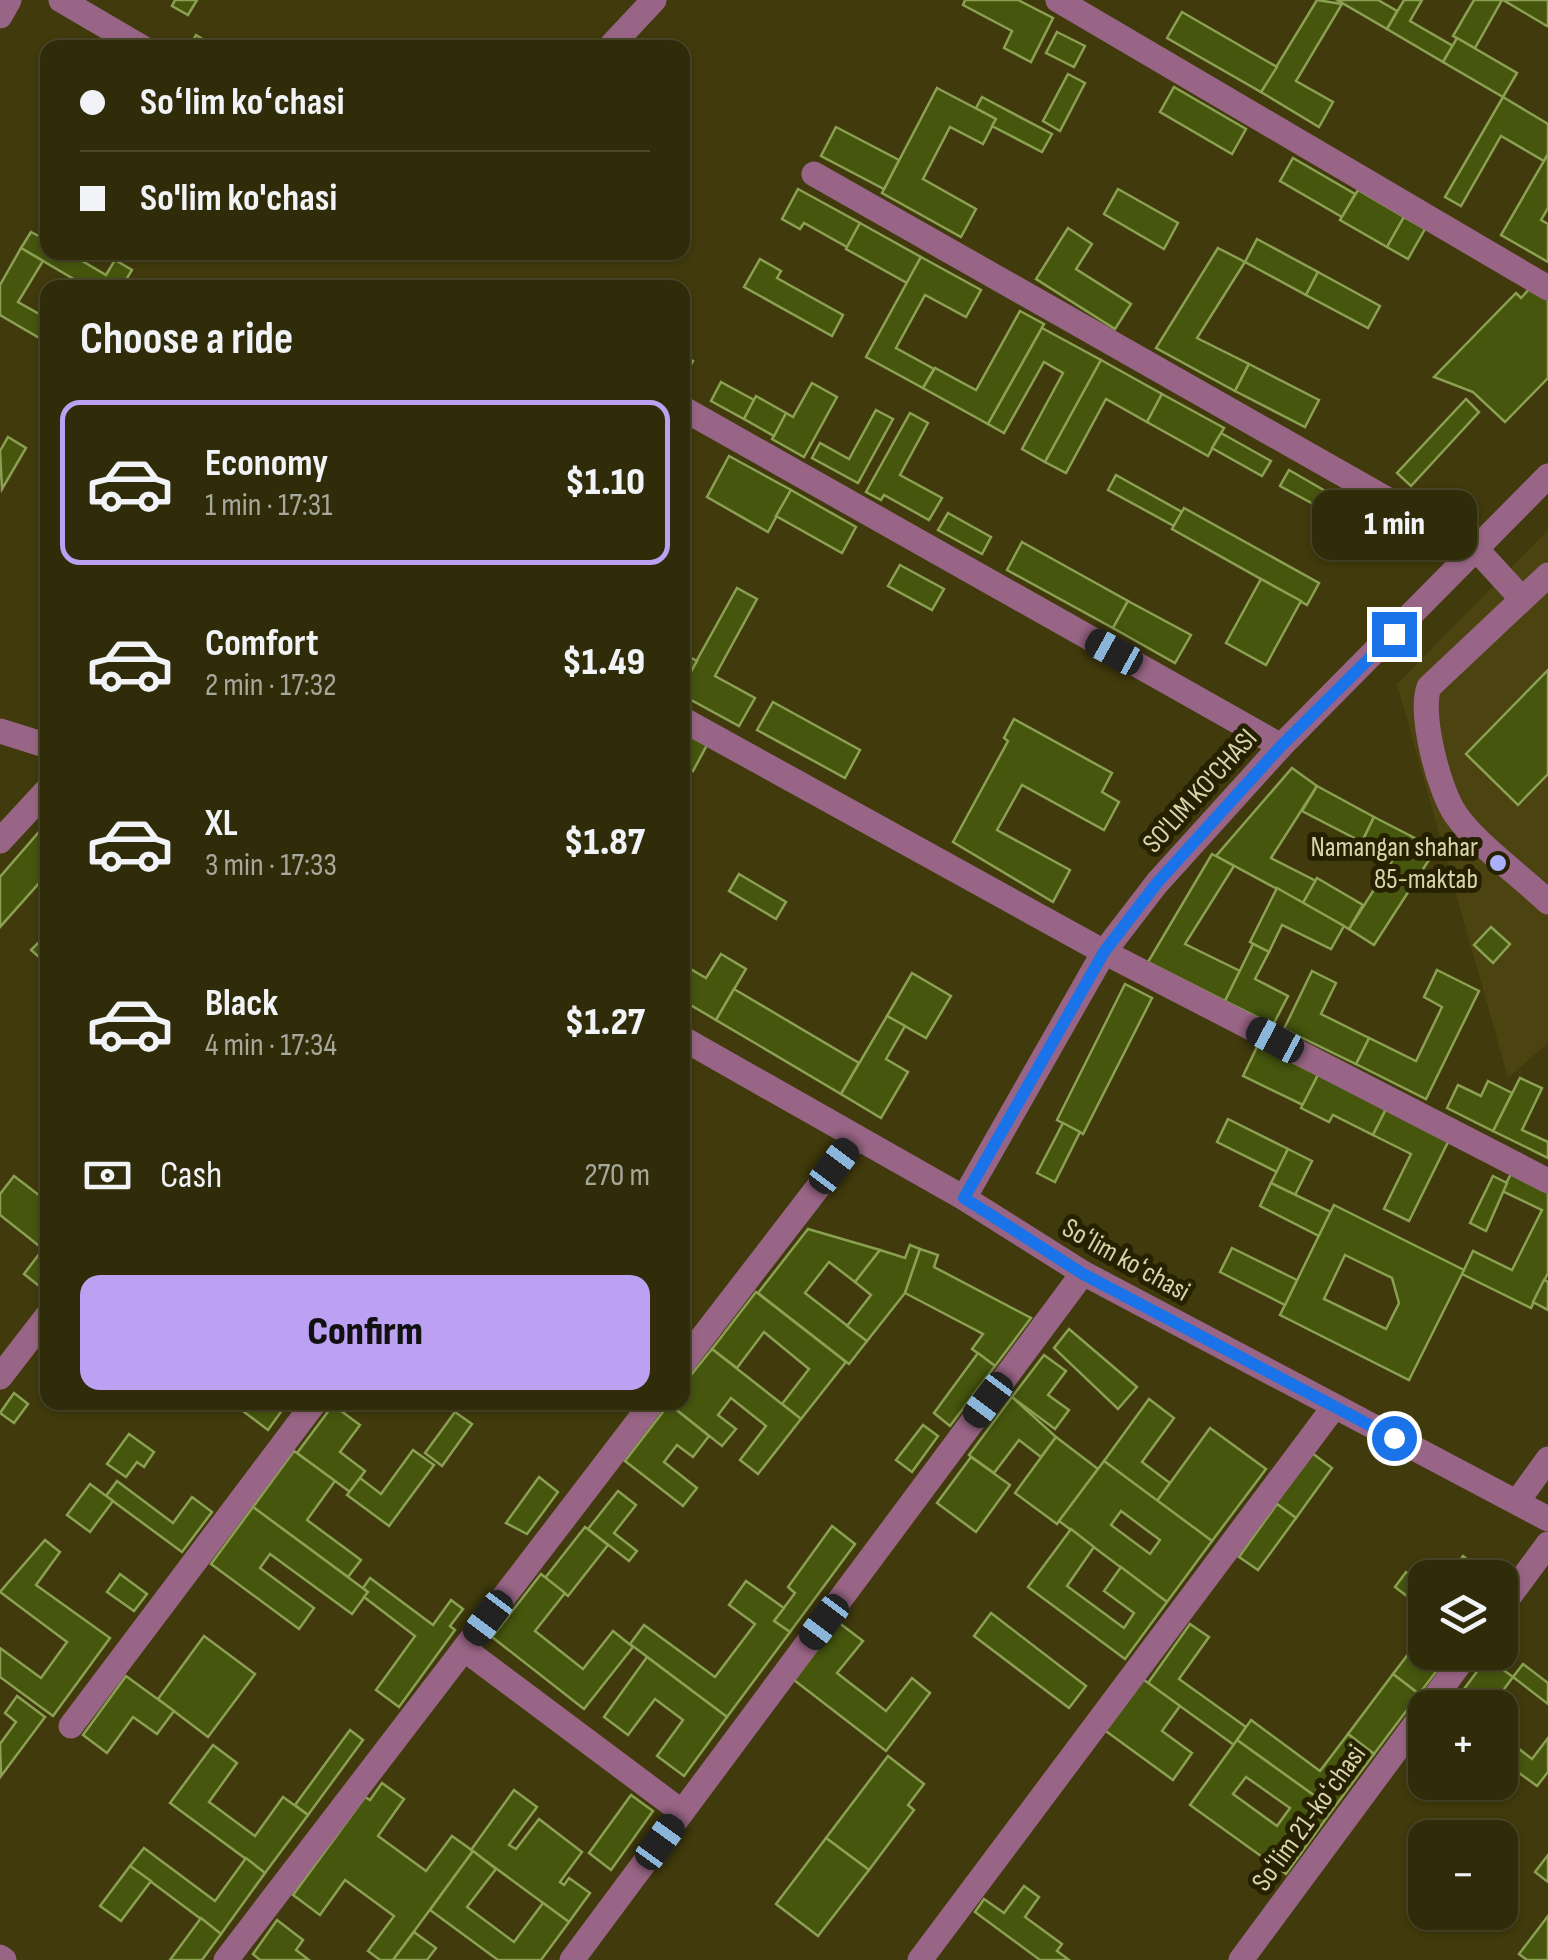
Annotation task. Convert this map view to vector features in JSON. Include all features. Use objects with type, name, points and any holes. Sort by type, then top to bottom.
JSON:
[{"type":"street","points":[[0,16],[9,0]]},
{"type":"street","points":[[61,0],[129,40]]},
{"type":"street","points":[[616,40],[654,0]]},
{"type":"street","points":[[1058,0],[1548,288]]},
{"type":"street","points":[[814,174],[1478,551],[1522,599]]},
{"type":"street","points":[[690,413],[1281,746]]},
{"type":"street","name":"SO'LIM KO'CHASI","points":[[964,1198],[1104,952],[1157,883],[1281,746],[1548,476]]},
{"type":"street","points":[[1548,574],[1429,688],[1424,716],[1455,814],[1548,902]]},
{"type":"street","points":[[690,723],[1104,952],[1548,1181]]},
{"type":"street","points":[[0,731],[40,744]]},
{"type":"street","points":[[0,841],[40,798]]},
{"type":"street","name":"Soʻlim koʻchasi","points":[[690,1043],[964,1198],[1083,1274],[1548,1519]]},
{"type":"street","points":[[690,1354],[856,1138]]},
{"type":"street","points":[[572,1960],[1083,1274]]},
{"type":"street","points":[[0,1376],[40,1325]]},
{"type":"street","points":[[920,1960],[1334,1407]]},
{"type":"street","points":[[71,1726],[310,1410]]},
{"type":"street","points":[[226,1960],[648,1410]]},
{"type":"street","points":[[1516,1502],[1548,1460]]},
{"type":"street","points":[[1518,1585],[1548,1544]]},
{"type":"street","points":[[464,1649],[682,1812]]},
{"type":"street","name":"Soʻlim 21-koʻchasi","points":[[1241,1960],[1408,1733]]},
{"type":"shaded area","name":"Namangan shahar 85-maktab","points":[[1548,530],[1548,1043],[1508,1078],[1397,684]]},
{"type":"building","points":[[175,0],[197,0],[188,15],[172,6]]},
{"type":"building","points":[[965,0],[1018,0],[1053,18],[1031,62],[1004,48],[1012,31],[963,5]]},
{"type":"building","points":[[1317,0],[1342,4],[1296,81],[1333,102],[1319,127],[1261,92]]},
{"type":"building","points":[[1337,0],[1378,0],[1397,11],[1387,29]]},
{"type":"building","points":[[1404,0],[1422,0],[1410,21],[1453,46],[1443,62],[1387,29]]},
{"type":"building","points":[[1474,0],[1502,0],[1475,48],[1453,36]]},
{"type":"building","points":[[1503,0],[1548,0],[1547,26]]},
{"type":"building","points":[[1182,12],[1277,67],[1261,92],[1167,38]]},
{"type":"building","points":[[1057,32],[1085,46],[1074,67],[1046,53]]},
{"type":"building","points":[[1457,38],[1517,73],[1503,97],[1443,62]]},
{"type":"building","points":[[1068,74],[1085,83],[1060,131],[1043,121]]},
{"type":"building","points":[[1174,87],[1246,129],[1232,154],[1160,112]]},
{"type":"building","points":[[937,88],[996,119],[983,144],[950,127],[923,179],[976,209],[961,237],[882,193]]},
{"type":"building","points":[[982,97],[1052,134],[1042,152],[992,126],[996,119],[976,108]]},
{"type":"building","points":[[1503,97],[1548,124],[1548,154],[1544,161],[1501,136],[1461,206],[1445,197]]},
{"type":"building","points":[[836,127],[899,160],[884,189],[821,156]]},
{"type":"building","points":[[1548,154],[1548,208],[1541,220],[1548,224],[1548,262],[1501,235]]},
{"type":"building","points":[[1293,158],[1355,194],[1342,217],[1280,181]]},
{"type":"building","points":[[798,189],[860,223],[847,247],[804,223],[800,229],[782,219]]},
{"type":"building","points":[[1118,189],[1178,223],[1164,249],[1104,214]]},
{"type":"building","points":[[1358,190],[1404,217],[1387,247],[1340,220]]},
{"type":"building","points":[[1404,217],[1425,229],[1408,259],[1387,247]]},
{"type":"building","points":[[860,223],[921,257],[907,283],[846,249]]},
{"type":"building","points":[[1068,228],[1092,244],[1076,269],[1131,304],[1115,329],[1036,279]]},
{"type":"building","points":[[31,232],[40,237],[40,259],[21,248]]},
{"type":"building","points":[[1257,239],[1318,272],[1306,295],[1245,262]]},
{"type":"building","points":[[21,248],[43,261],[18,302],[40,314],[40,338],[0,315],[0,285]]},
{"type":"building","points":[[1218,248],[1245,262],[1197,338],[1249,364],[1235,391],[1156,348]]},
{"type":"building","points":[[921,257],[981,290],[966,317],[925,295],[896,348],[934,369],[923,388],[866,357]]},
{"type":"building","points":[[760,259],[781,271],[777,278],[843,315],[832,336],[744,287]]},
{"type":"building","points":[[41,260],[81,260],[106,275],[115,260],[132,270],[126,280],[75,280]]},
{"type":"building","points":[[1318,272],[1380,306],[1368,328],[1306,295]]},
{"type":"building","points":[[1531,287],[1548,297],[1548,378],[1505,422],[1473,392],[1434,377],[1516,293],[1521,298]]},
{"type":"building","points":[[1020,311],[1044,324],[988,424],[923,388],[935,368],[976,390]]},
{"type":"building","points":[[1042,328],[1101,360],[1045,462],[1022,449],[1063,373],[1044,362],[1004,433],[988,424]]},
{"type":"building","points":[[1101,360],[1162,394],[1147,422],[1106,399],[1066,473],[1045,462]]},
{"type":"building","points":[[1249,364],[1319,400],[1305,427],[1235,391]]},
{"type":"building","points":[[721,382],[754,400],[744,419],[711,401]]},
{"type":"building","points":[[812,383],[837,397],[804,457],[772,439],[786,413],[793,417]]},
{"type":"building","points":[[1162,394],[1224,428],[1208,456],[1147,422]]},
{"type":"building","points":[[756,396],[786,413],[774,436],[744,419]]},
{"type":"building","points":[[1466,399],[1479,412],[1411,486],[1397,473]]},
{"type":"building","points":[[876,410],[893,419],[858,483],[812,458],[820,443],[849,459]]},
{"type":"building","points":[[910,413],[928,423],[900,475],[942,498],[929,520],[884,495],[881,500],[866,492]]},
{"type":"building","points":[[1221,433],[1271,461],[1262,476],[1212,448]]},
{"type":"building","points":[[8,437],[26,448],[2,489],[0,451]]},
{"type":"building","points":[[729,456],[791,490],[768,532],[707,497]]},
{"type":"building","points":[[1289,470],[1327,492],[1319,507],[1280,486]]},
{"type":"building","points":[[1116,475],[1182,512],[1174,526],[1108,490]]},
{"type":"building","points":[[791,490],[856,527],[842,553],[776,516]]},
{"type":"building","points":[[1184,508],[1319,583],[1307,605],[1172,529]]},
{"type":"building","points":[[948,513],[991,537],[982,554],[938,530]]},
{"type":"building","points":[[1022,542],[1128,601],[1113,628],[1007,570]]},
{"type":"building","points":[[900,565],[944,589],[932,610],[888,586]]},
{"type":"building","points":[[1261,579],[1301,601],[1266,665],[1226,643]]},
{"type":"building","points":[[737,588],[757,599],[715,676],[755,698],[739,726],[690,699],[690,673]]},
{"type":"building","points":[[1128,601],[1191,635],[1175,663],[1113,628]]},
{"type":"building","points":[[1548,670],[1548,774],[1518,805],[1466,754]]},
{"type":"building","points":[[773,702],[860,750],[845,778],[757,730]]},
{"type":"building","points":[[1014,719],[1112,773],[1102,792],[1119,802],[1104,830],[1022,785],[997,830],[1070,870],[1053,902],[953,842],[1008,741],[1004,738]]},
{"type":"building","points":[[690,735],[707,745],[693,771],[690,769]]},
{"type":"building","points":[[1292,768],[1317,786],[1271,858],[1316,881],[1303,903],[1216,856]]},
{"type":"building","points":[[1317,786],[1374,817],[1362,842],[1302,811]]},
{"type":"building","points":[[1374,817],[1436,849],[1374,945],[1349,929],[1394,858],[1362,842]]},
{"type":"building","points":[[40,831],[40,882],[0,927],[0,877]]},
{"type":"building","points":[[1212,854],[1234,866],[1185,944],[1240,971],[1225,1001],[1148,962]]},
{"type":"building","points":[[739,874],[786,902],[776,919],[729,891]]},
{"type":"building","points":[[1317,878],[1363,905],[1349,929],[1303,903]]},
{"type":"building","points":[[1277,888],[1344,926],[1331,949],[1282,925],[1269,952],[1250,942]]},
{"type":"building","points":[[1491,927],[1510,944],[1493,963],[1474,945]]},
{"type":"building","points":[[40,941],[40,958],[31,950]]},
{"type":"building","points":[[1253,944],[1269,952],[1255,979],[1288,996],[1273,1025],[1225,1001]]},
{"type":"building","points":[[721,954],[746,969],[716,1020],[690,1005],[690,969],[706,978]]},
{"type":"building","points":[[1437,970],[1479,991],[1426,1099],[1356,1064],[1369,1038],[1416,1061],[1442,1007],[1424,997]]},
{"type":"building","points":[[1312,971],[1336,983],[1321,1014],[1369,1038],[1356,1064],[1284,1029]]},
{"type":"building","points":[[912,973],[951,996],[926,1038],[887,1016]]},
{"type":"building","points":[[1125,984],[1152,998],[1083,1134],[1057,1120]]},
{"type":"building","points":[[734,989],[859,1063],[841,1094],[716,1020]]},
{"type":"building","points":[[887,1016],[905,1026],[886,1059],[908,1072],[881,1118],[841,1094]]},
{"type":"building","points":[[1258,1045],[1318,1075],[1303,1105],[1243,1076]]},
{"type":"building","points":[[1318,1075],[1386,1109],[1373,1135],[1333,1115],[1329,1122],[1301,1108]]},
{"type":"building","points":[[1520,1078],[1542,1088],[1522,1130],[1548,1142],[1548,1158],[1493,1131]]},
{"type":"building","points":[[1488,1081],[1512,1093],[1493,1131],[1447,1108],[1458,1085],[1481,1096]]},
{"type":"building","points":[[1386,1109],[1449,1140],[1409,1221],[1384,1209],[1411,1154],[1373,1135]]},
{"type":"building","points":[[1228,1119],[1288,1149],[1277,1172],[1217,1142]]},
{"type":"building","points":[[1063,1123],[1080,1132],[1055,1182],[1037,1173]]},
{"type":"building","points":[[1288,1149],[1312,1161],[1295,1195],[1271,1183]]},
{"type":"building","points":[[1511,1174],[1548,1192],[1548,1273],[1531,1308],[1462,1274],[1473,1251],[1512,1270],[1542,1210],[1502,1191]]},
{"type":"building","points":[[14,1176],[40,1196],[40,1247],[0,1215],[0,1194]]},
{"type":"building","points":[[1493,1176],[1507,1183],[1486,1231],[1470,1223]]},
{"type":"building","points":[[1271,1183],[1331,1212],[1319,1236],[1260,1206]]},
{"type":"building","points":[[1334,1205],[1464,1270],[1409,1380],[1280,1315]],"holes":[[[1345,1255],[1392,1278],[1399,1303],[1386,1329],[1324,1299]]]},
{"type":"building","points":[[808,1229],[880,1250],[855,1282],[829,1262],[805,1293],[867,1341],[849,1364],[758,1293]]},
{"type":"building","points":[[910,1245],[920,1249],[905,1293],[867,1341],[847,1326],[871,1295],[855,1282],[880,1250],[905,1258]]},
{"type":"building","points":[[1232,1248],[1297,1280],[1285,1305],[1220,1272]]},
{"type":"building","points":[[920,1249],[938,1255],[934,1267],[1031,1318],[995,1366],[972,1349],[983,1334],[905,1293]]},
{"type":"building","points":[[40,1253],[40,1287],[24,1274]]},
{"type":"building","points":[[1544,1280],[1548,1282],[1548,1310],[1533,1302]]},
{"type":"building","points":[[756,1292],[846,1362],[801,1419],[782,1404],[809,1369],[764,1332],[737,1368],[712,1349]]},
{"type":"building","points":[[1069,1329],[1137,1387],[1118,1409],[1054,1348]]},
{"type":"building","points":[[712,1349],[801,1419],[758,1474],[740,1460],[766,1426],[731,1398],[718,1415],[736,1429],[722,1446],[677,1410],[690,1410],[690,1376]]},
{"type":"building","points":[[978,1353],[995,1366],[950,1426],[934,1413]]},
{"type":"building","points":[[1044,1355],[1066,1371],[1048,1395],[1069,1410],[1055,1429],[1012,1397]]},
{"type":"building","points":[[14,1393],[28,1404],[14,1423],[0,1413]]},
{"type":"building","points":[[1012,1397],[1056,1437],[1041,1457],[1019,1440],[994,1473],[969,1455]]},
{"type":"building","points":[[1149,1399],[1174,1418],[1142,1462],[1170,1483],[1157,1501],[1104,1461]]},
{"type":"building","points":[[242,1410],[282,1410],[268,1430]]},
{"type":"building","points":[[329,1410],[340,1410],[360,1425],[340,1452],[365,1471],[350,1492],[297,1453]]},
{"type":"building","points":[[664,1410],[676,1410],[709,1436],[693,1457],[677,1445],[664,1462],[697,1488],[683,1506],[625,1461]]},
{"type":"building","points":[[455,1412],[472,1424],[442,1466],[425,1453]]},
{"type":"building","points":[[923,1425],[938,1436],[912,1472],[896,1460]]},
{"type":"building","points":[[1210,1428],[1266,1469],[1212,1541],[1157,1501]]},
{"type":"building","points":[[129,1434],[154,1452],[144,1467],[137,1462],[126,1477],[107,1464]]},
{"type":"building","points":[[1056,1437],[1098,1469],[1057,1524],[1015,1493]]},
{"type":"building","points":[[413,1450],[434,1465],[389,1526],[347,1495],[360,1478],[381,1494]]},
{"type":"building","points":[[294,1451],[335,1481],[307,1520],[361,1560],[348,1577],[253,1507]]},
{"type":"building","points":[[1312,1453],[1332,1468],[1296,1518],[1274,1502]]},
{"type":"building","points":[[971,1457],[1010,1485],[976,1532],[937,1503]]},
{"type":"building","points":[[1104,1461],[1212,1541],[1167,1602],[1059,1521]],"holes":[[[1121,1511],[1160,1540],[1150,1554],[1111,1525]]]},
{"type":"building","points":[[539,1477],[558,1492],[527,1534],[506,1523]]},
{"type":"building","points":[[117,1481],[173,1523],[192,1497],[212,1512],[182,1552],[106,1496]]},
{"type":"building","points":[[90,1484],[113,1501],[90,1532],[67,1515]]},
{"type":"building","points":[[618,1491],[636,1505],[614,1533],[637,1551],[629,1561],[588,1529]]},
{"type":"building","points":[[1277,1504],[1296,1518],[1258,1570],[1239,1557]]},
{"type":"building","points":[[253,1507],[368,1592],[352,1614],[270,1554],[260,1568],[314,1608],[299,1629],[211,1564]]},
{"type":"building","points":[[832,1526],[855,1544],[790,1632],[774,1621],[795,1593],[788,1587]]},
{"type":"building","points":[[585,1527],[608,1545],[568,1596],[545,1578]]},
{"type":"building","points":[[1071,1529],[1094,1547],[1067,1586],[1124,1628],[1134,1613],[1104,1591],[1121,1567],[1167,1602],[1125,1659],[1028,1587]]},
{"type":"building","points":[[45,1540],[60,1552],[36,1585],[110,1638],[53,1716],[0,1677],[0,1648],[41,1678],[67,1642],[0,1592]]},
{"type":"building","points":[[1406,1572],[1408,1573],[1408,1597],[1395,1587]]},
{"type":"building","points":[[120,1574],[147,1594],[134,1611],[107,1592]]},
{"type":"building","points":[[541,1574],[565,1593],[535,1631],[583,1669],[613,1631],[633,1647],[584,1709],[492,1637]]},
{"type":"building","points":[[370,1578],[433,1625],[451,1600],[463,1609],[450,1626],[455,1630],[399,1707],[376,1690],[415,1636],[364,1597],[368,1592],[363,1588]]},
{"type":"building","points":[[746,1581],[784,1608],[774,1621],[790,1632],[727,1717],[630,1644],[644,1625],[715,1677],[755,1624],[729,1605]]},
{"type":"building","points":[[991,1613],[1086,1686],[1069,1708],[974,1636]]},
{"type":"building","points":[[838,1622],[863,1641],[837,1673],[886,1711],[912,1678],[930,1693],[886,1751],[794,1680]]},
{"type":"building","points":[[1190,1624],[1209,1637],[1179,1679],[1246,1727],[1234,1745],[1148,1683]]},
{"type":"building","points":[[204,1636],[255,1674],[208,1737],[158,1699]]},
{"type":"building","points":[[1408,1654],[1408,1670],[1437,1670],[1422,1690],[1414,1690],[1393,1674]]},
{"type":"building","points":[[647,1657],[727,1717],[684,1776],[657,1756],[683,1720],[655,1699],[628,1735],[604,1717]]},
{"type":"building","points":[[1523,1664],[1548,1683],[1548,1704],[1513,1677]]},
{"type":"building","points":[[1478,1670],[1503,1670],[1513,1677],[1503,1690],[1463,1690]]},
{"type":"building","points":[[1393,1674],[1414,1690],[1408,1690],[1408,1709],[1374,1754],[1348,1734]]},
{"type":"building","points":[[126,1676],[174,1711],[157,1734],[133,1717],[107,1753],[83,1735]]},
{"type":"building","points":[[1140,1677],[1180,1706],[1162,1731],[1192,1753],[1173,1780],[1103,1729]]},
{"type":"building","points":[[17,1696],[45,1717],[1,1776],[0,1744],[16,1722],[5,1713]]},
{"type":"building","points":[[1251,1720],[1320,1771],[1348,1734],[1374,1754],[1333,1809],[1237,1740]]},
{"type":"building","points":[[350,1730],[363,1740],[308,1815],[295,1805]]},
{"type":"building","points":[[1548,1738],[1548,1772],[1537,1786],[1518,1772],[1518,1748],[1532,1759]]},
{"type":"building","points":[[1237,1740],[1333,1809],[1286,1874],[1190,1805]],"holes":[[[1246,1777],[1290,1808],[1277,1826],[1233,1794]]]},
{"type":"building","points":[[213,1745],[237,1763],[209,1802],[255,1836],[283,1797],[308,1815],[265,1873],[170,1803]]},
{"type":"building","points":[[888,1756],[924,1784],[908,1805],[914,1810],[869,1870],[826,1838]]},
{"type":"building","points":[[382,1783],[404,1799],[378,1836],[426,1871],[452,1836],[473,1851],[393,1960],[380,1960],[368,1951],[394,1916],[345,1880],[320,1915],[293,1895],[365,1797],[370,1800]]},
{"type":"building","points":[[514,1790],[537,1807],[509,1845],[516,1849],[539,1819],[582,1852],[560,1882],[564,1885],[569,1878],[590,1893],[569,1922],[471,1850]]},
{"type":"building","points":[[631,1795],[653,1811],[611,1870],[589,1853]]},
{"type":"building","points":[[826,1838],[869,1870],[818,1936],[776,1904]]},
{"type":"building","points":[[144,1848],[215,1901],[246,1858],[265,1873],[221,1934],[130,1866]]},
{"type":"building","points":[[473,1851],[496,1869],[467,1907],[514,1942],[543,1903],[569,1922],[541,1960],[498,1960],[430,1910]]},
{"type":"building","points":[[1548,1855],[1548,1882],[1535,1872]]},
{"type":"building","points":[[130,1866],[151,1881],[121,1921],[100,1906]]},
{"type":"building","points":[[1024,1886],[1039,1897],[1025,1917],[1062,1944],[1057,1951],[1069,1960],[1040,1960],[975,1912],[984,1899],[1004,1913]]},
{"type":"building","points":[[1548,1916],[1548,1960],[1527,1960],[1519,1954]]},
{"type":"building","points":[[201,1918],[221,1934],[202,1960],[170,1960]]},
{"type":"building","points":[[277,1920],[303,1940],[296,1950],[309,1960],[260,1960],[253,1954]]},
{"type":"building","points":[[414,1932],[436,1948],[427,1960],[393,1960]]},
{"type":"place","name":"Namangan shahar 85-maktab","points":[[1498,863]]},
{"type":"route","points":[[1394,634],[1281,746],[1157,883],[1104,952],[964,1198],[1083,1274],[1394,1438]]}]
